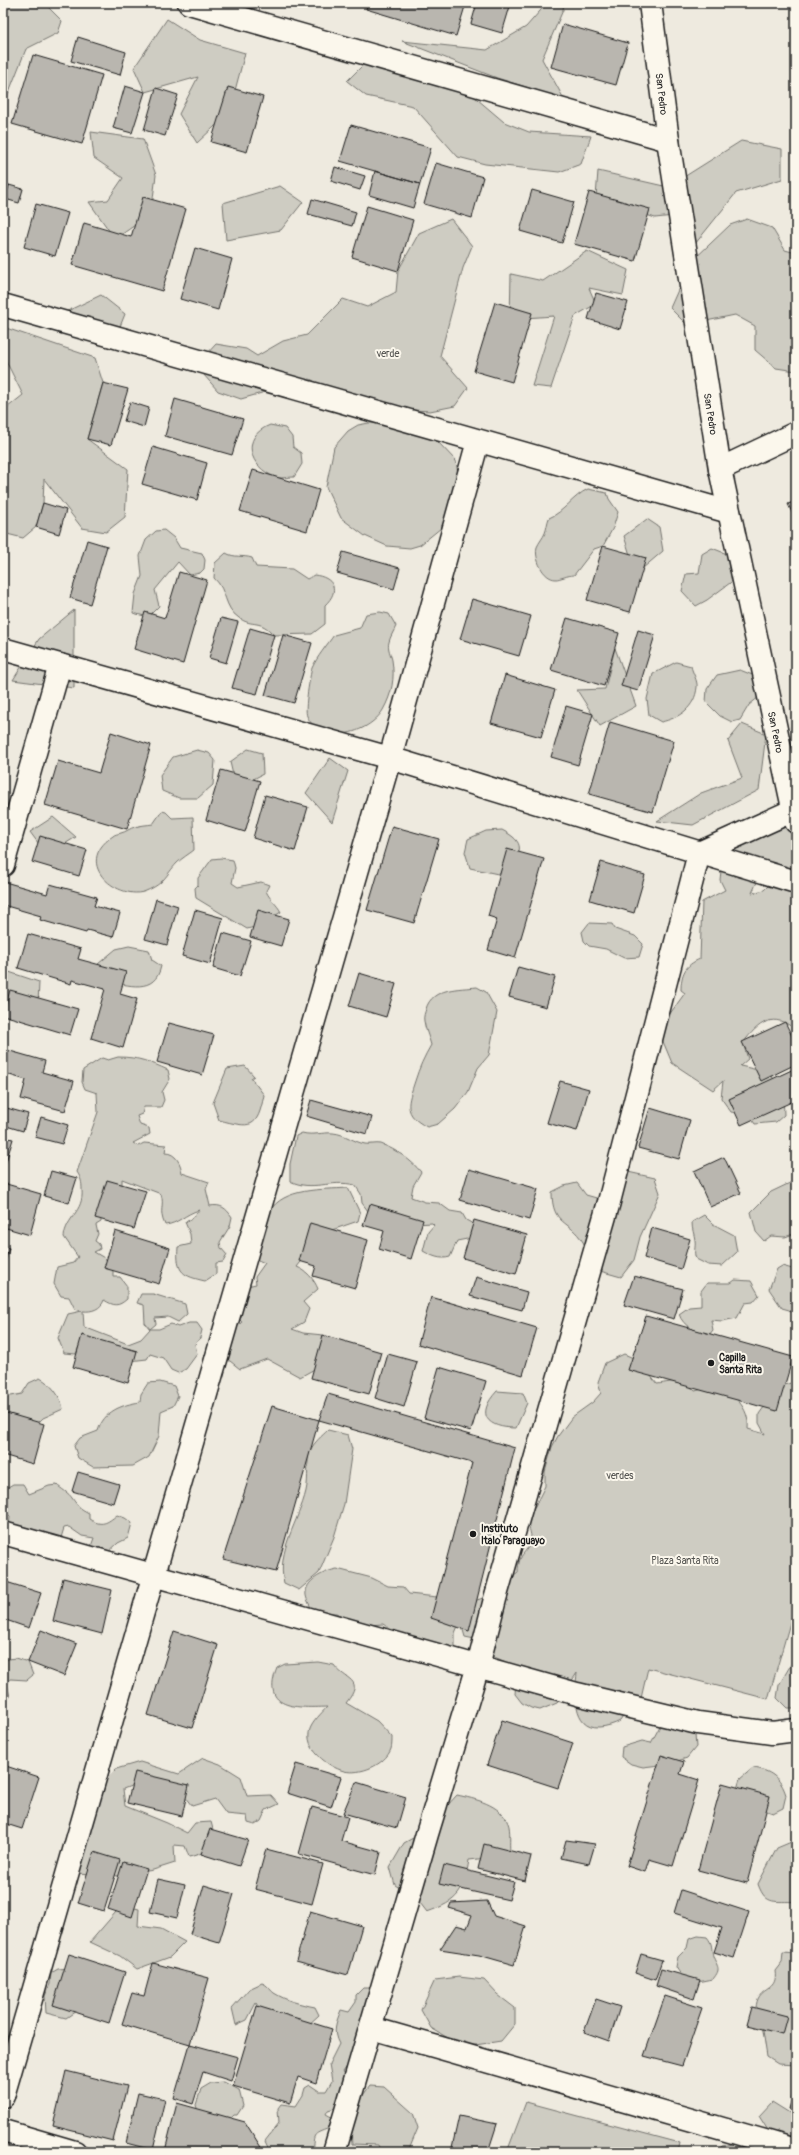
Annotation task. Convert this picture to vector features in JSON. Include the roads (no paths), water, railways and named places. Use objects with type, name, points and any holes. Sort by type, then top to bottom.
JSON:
[{"type":"street","points":[[189,3],[668,140]]},
{"type":"street","name":"San Pedro","points":[[650,3],[668,140],[720,469],[795,814]]},
{"type":"street","points":[[3,305],[729,512]]},
{"type":"street","points":[[720,469],[796,434]]},
{"type":"street","points":[[3,2096],[152,1576],[390,758],[478,441]]},
{"type":"street","points":[[3,649],[390,758],[796,882]]},
{"type":"street","points":[[3,864],[60,666]]},
{"type":"street","points":[[699,853],[795,814]]},
{"type":"street","points":[[334,2152],[426,1834],[478,1666],[497,1591],[609,1202],[699,853]]},
{"type":"street","points":[[3,1533],[577,1694],[698,1724],[772,1733],[796,1730]]},
{"type":"street","points":[[371,2028],[796,2150]]},
{"type":"street","points":[[3,2131],[75,2152]]},
{"type":"place","name":"Capilla Santa Rita","points":[[711,1363]]},
{"type":"place","name":"Instituto Italo Paraguayo","points":[[473,1534]]},
{"type":"park label","name":"verde","points":[[388,353]]},
{"type":"park label","name":"verdes","points":[[620,1475]]},
{"type":"park label","name":"Plaza Santa Rita","points":[[685,1560]]}]
